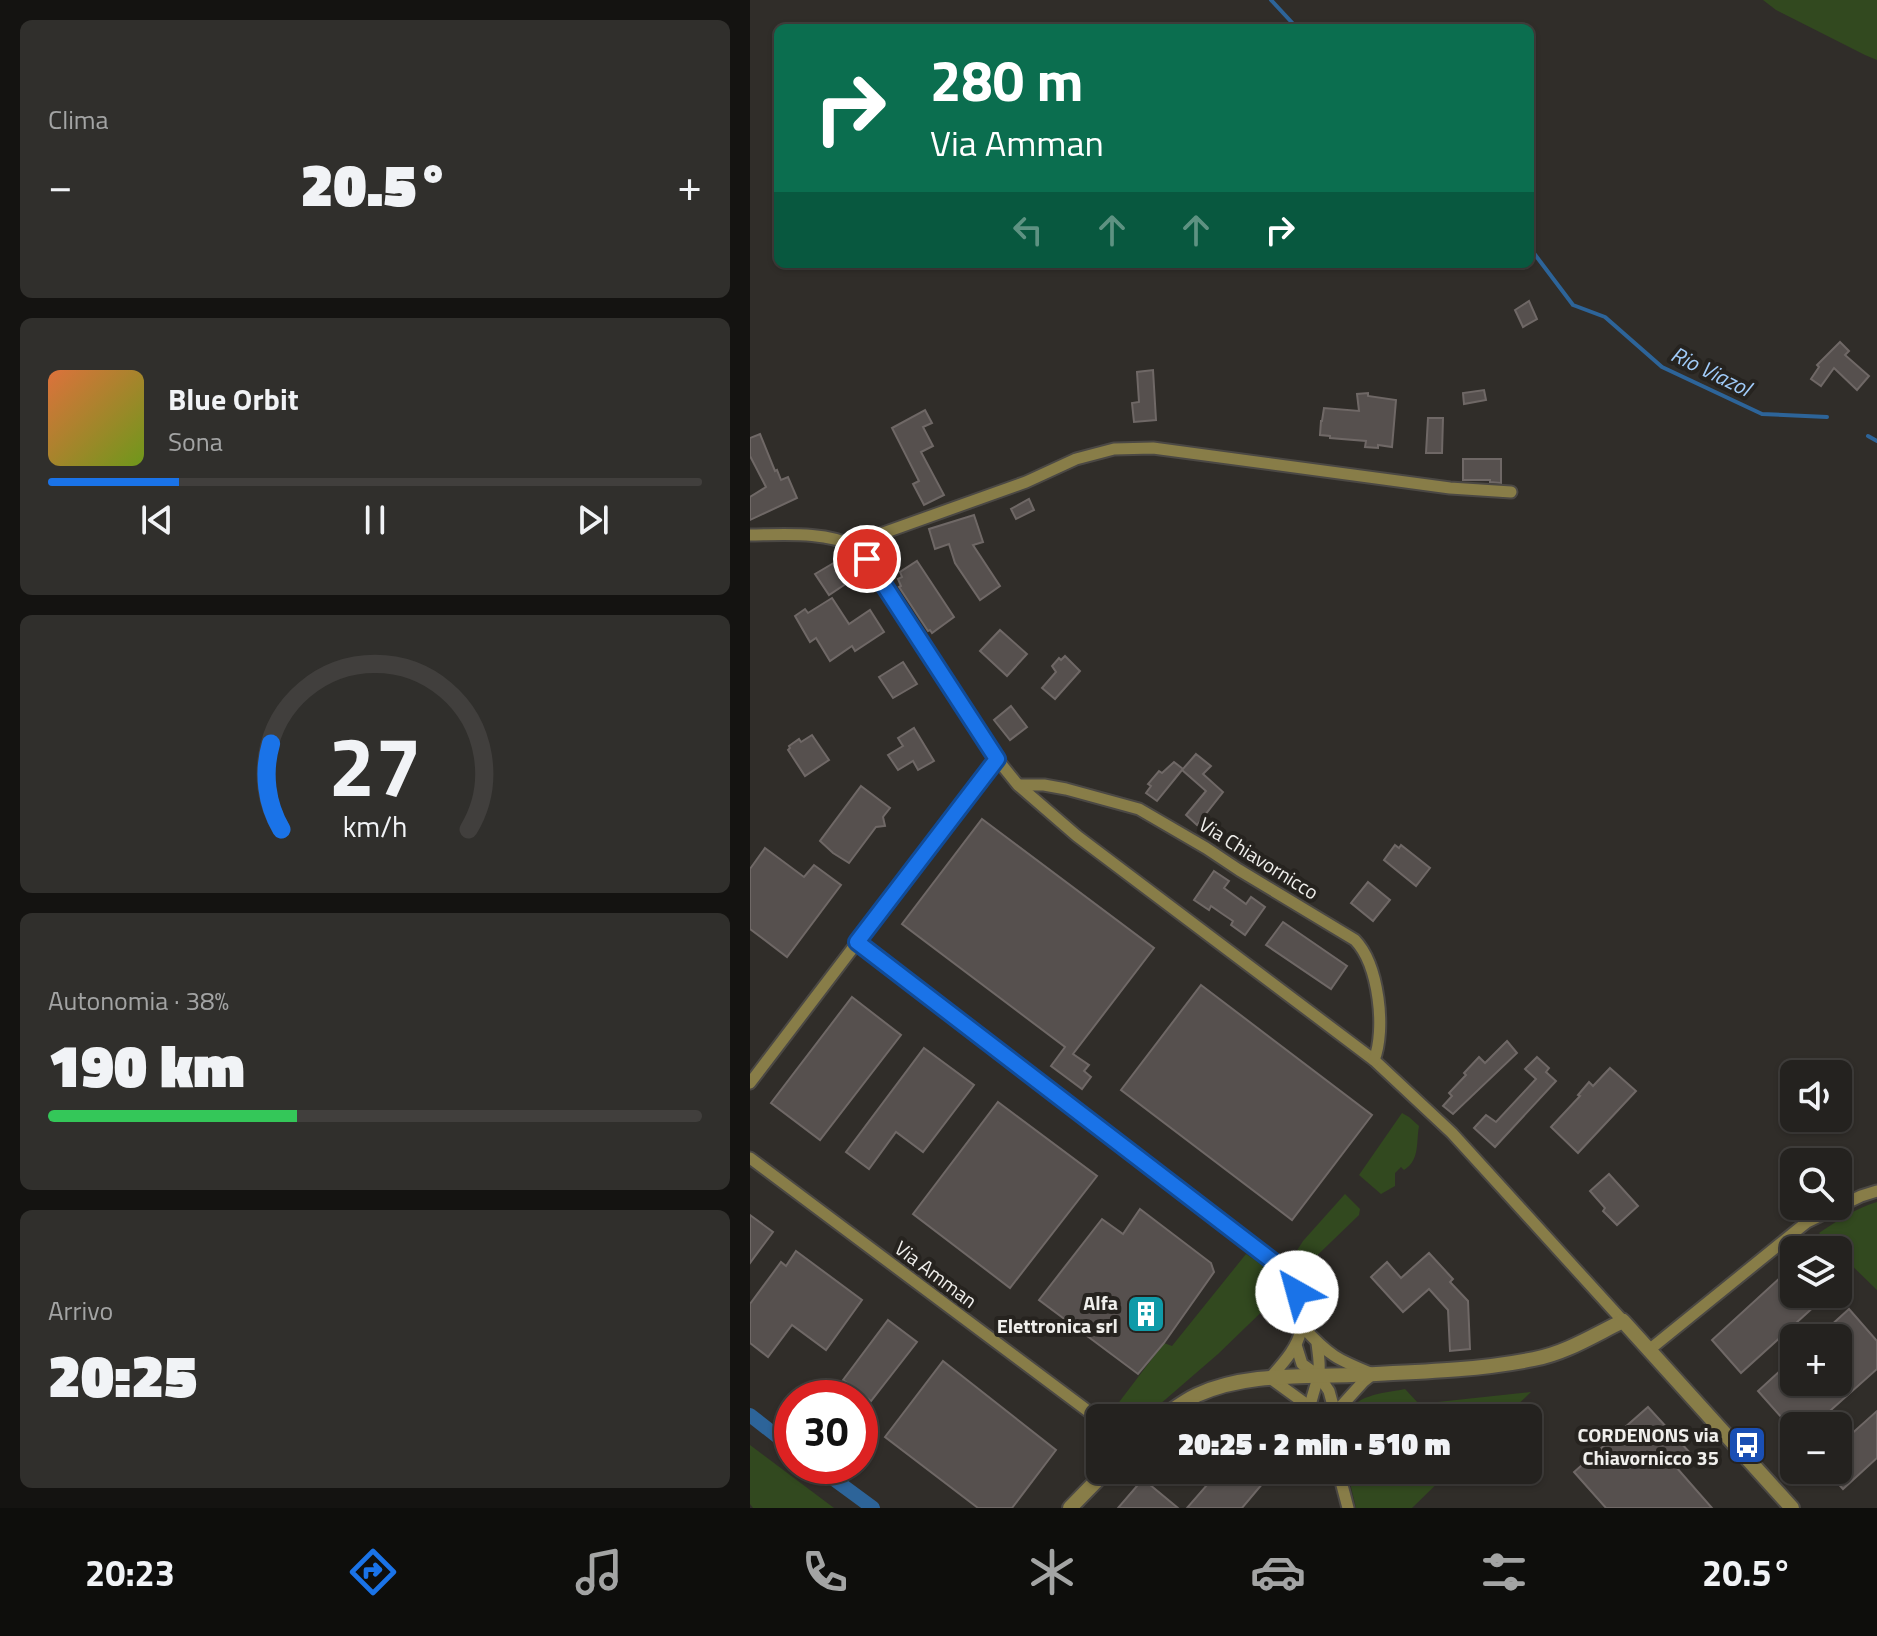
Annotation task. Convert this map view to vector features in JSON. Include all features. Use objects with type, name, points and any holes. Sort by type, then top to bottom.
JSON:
[{"type":"street","points":[[855,548],[872,537],[898,527],[1026,482],[1076,459],[1114,449],[1153,448],[1450,488],[1511,492]]},
{"type":"street","points":[[750,535],[838,539],[867,559],[997,759],[1018,785],[1077,836],[1374,1060],[1452,1133],[1792,1508]]},
{"type":"street","points":[[750,1083],[997,759]]},
{"type":"street","name":"Via Chiavornicco","points":[[1018,785],[1066,789],[1139,809],[1355,940],[1368,957],[1377,998],[1380,1046],[1374,1060]]},
{"type":"street","points":[[857,942],[1292,1276],[1303,1327],[1288,1358],[1270,1378]]},
{"type":"street","name":"Via Amman","points":[[750,1158],[1086,1410]]},
{"type":"street","points":[[1649,1350],[1807,1222],[1877,1191]]},
{"type":"street","points":[[1181,1404],[1234,1383],[1270,1378],[1420,1372],[1532,1360],[1554,1355],[1623,1321]]},
{"type":"street","points":[[1303,1327],[1339,1361],[1373,1374]]},
{"type":"street","points":[[1310,1404],[1319,1376],[1317,1343]]},
{"type":"street","points":[[1296,1345],[1302,1364],[1319,1376],[1329,1391],[1332,1404]]},
{"type":"street","points":[[1344,1404],[1373,1374]]},
{"type":"street","points":[[1270,1378],[1306,1404]]},
{"type":"street","points":[[1070,1508],[1093,1484]]},
{"type":"street","points":[[1342,1484],[1348,1508]]},
{"type":"green space","points":[[1763,0],[1877,0],[1877,60],[1776,10]]},
{"type":"green space","points":[[1402,1113],[1419,1126],[1415,1156],[1409,1166],[1404,1170],[1401,1167],[1395,1173],[1395,1186],[1381,1194],[1359,1175]]},
{"type":"green space","points":[[1345,1194],[1360,1209],[1359,1215],[1302,1270],[1291,1260],[1303,1241]]},
{"type":"green space","points":[[1877,1202],[1877,1290],[1852,1266],[1852,1236],[1822,1236],[1819,1233],[1840,1220],[1852,1220],[1854,1211]]},
{"type":"green space","points":[[1246,1254],[1264,1266],[1272,1276],[1279,1295],[1160,1404],[1118,1404],[1164,1343],[1172,1346]]},
{"type":"green space","points":[[1405,1389],[1419,1404],[1355,1404],[1378,1394]]},
{"type":"green space","points":[[1531,1392],[1519,1404],[1419,1404]]},
{"type":"green space","points":[[750,1445],[774,1463],[774,1484],[802,1484],[834,1508],[753,1508],[750,1504]]},
{"type":"green space","points":[[1350,1484],[1437,1484],[1412,1508],[1356,1508]]},
{"type":"building","points":[[1529,301],[1537,319],[1523,327],[1515,310]]},
{"type":"building","points":[[1840,342],[1849,351],[1845,355],[1869,376],[1857,390],[1834,368],[1821,386],[1811,379],[1819,367],[1817,365]]},
{"type":"building","points":[[1153,370],[1156,420],[1134,422],[1132,403],[1139,402],[1137,372]]},
{"type":"building","points":[[1484,390],[1486,400],[1464,404],[1463,393]]},
{"type":"building","points":[[1368,393],[1368,396],[1396,400],[1392,447],[1365,447],[1366,441],[1320,435],[1324,408],[1359,411],[1357,394]]},
{"type":"building","points":[[925,410],[932,423],[923,427],[933,446],[921,452],[944,495],[924,505],[913,484],[919,481],[892,428]]},
{"type":"building","points":[[1428,418],[1443,418],[1442,453],[1426,453]]},
{"type":"building","points":[[760,434],[775,471],[781,480],[788,477],[797,498],[750,520],[750,497],[766,487],[750,456],[750,438]]},
{"type":"building","points":[[1463,459],[1501,459],[1501,483],[1463,480]]},
{"type":"building","points":[[1029,499],[1034,510],[1016,519],[1011,509]]},
{"type":"building","points":[[974,515],[983,542],[973,545],[1000,586],[980,600],[955,563],[949,544],[935,549],[929,529]]},
{"type":"building","points":[[837,561],[850,581],[829,595],[815,574]]},
{"type":"building","points":[[917,561],[954,617],[932,633],[899,587],[900,572]]},
{"type":"building","points":[[832,598],[849,624],[870,610],[884,632],[855,651],[852,646],[830,661],[816,638],[810,642],[795,616],[805,609],[808,613]]},
{"type":"building","points":[[1000,630],[1027,654],[1007,676],[980,651]]},
{"type":"building","points":[[1065,656],[1080,671],[1055,699],[1042,688],[1056,672],[1052,666]]},
{"type":"building","points":[[903,662],[917,684],[893,698],[879,677]]},
{"type":"building","points":[[1011,706],[1027,727],[1010,740],[994,720]]},
{"type":"building","points":[[914,728],[934,761],[918,770],[913,761],[898,770],[888,755],[903,746],[898,738]]},
{"type":"building","points":[[812,735],[829,760],[805,776],[788,750],[799,739],[801,742]]},
{"type":"building","points":[[1196,754],[1211,766],[1203,774],[1223,792],[1197,825],[1186,815],[1206,791],[1182,770],[1157,801],[1146,793],[1151,786],[1148,784],[1159,771],[1162,773],[1174,762],[1183,769]]},
{"type":"building","points":[[861,786],[890,808],[883,817],[885,826],[876,827],[849,863],[820,841]]},
{"type":"building","points":[[982,819],[1154,948],[1073,1054],[1089,1065],[1084,1071],[1091,1077],[1082,1089],[1051,1066],[1065,1047],[902,924]]},
{"type":"building","points":[[1395,845],[1399,848],[1401,845],[1430,868],[1416,886],[1384,860]]},
{"type":"building","points":[[765,848],[804,877],[814,865],[841,885],[787,957],[750,929],[750,869]]},
{"type":"building","points":[[1214,871],[1229,881],[1224,888],[1246,904],[1251,897],[1265,907],[1245,935],[1231,925],[1233,921],[1211,906],[1209,910],[1194,900]]},
{"type":"building","points":[[1368,882],[1390,900],[1373,921],[1351,903]]},
{"type":"building","points":[[1283,922],[1347,966],[1331,989],[1266,945]]},
{"type":"building","points":[[1201,985],[1372,1115],[1292,1220],[1121,1090]]},
{"type":"building","points":[[852,997],[901,1035],[820,1140],[771,1103]]},
{"type":"building","points":[[1507,1041],[1517,1053],[1453,1114],[1443,1106],[1452,1096],[1449,1093],[1479,1057],[1485,1063]]},
{"type":"building","points":[[924,1048],[974,1085],[923,1152],[896,1132],[869,1169],[846,1152]]},
{"type":"building","points":[[1537,1057],[1549,1068],[1546,1072],[1556,1081],[1495,1147],[1474,1128],[1486,1115],[1496,1122],[1536,1079],[1525,1069]]},
{"type":"building","points":[[1610,1068],[1636,1091],[1578,1153],[1551,1127],[1589,1082],[1593,1086]]},
{"type":"building","points":[[998,1102],[1097,1176],[1010,1288],[913,1214]]},
{"type":"building","points":[[1609,1174],[1638,1206],[1617,1225],[1590,1191]]},
{"type":"building","points":[[1140,1209],[1211,1263],[1214,1272],[1138,1374],[1039,1300],[1102,1219],[1123,1234]]},
{"type":"building","points":[[750,1215],[773,1232],[750,1263]]},
{"type":"building","points":[[796,1251],[862,1300],[826,1350],[792,1325],[768,1357],[750,1343],[750,1304],[781,1262],[786,1266]]},
{"type":"building","points":[[1429,1253],[1468,1301],[1470,1349],[1450,1351],[1448,1310],[1429,1289],[1403,1312],[1371,1277],[1387,1262],[1401,1278]]},
{"type":"building","points":[[1780,1278],[1780,1308],[1813,1308],[1795,1324],[1780,1324],[1780,1338],[1741,1373],[1712,1340]]},
{"type":"building","points":[[1849,1309],[1877,1341],[1877,1369],[1852,1391],[1852,1324],[1832,1324]]},
{"type":"building","points":[[888,1320],[917,1342],[878,1392],[878,1380],[843,1380]]},
{"type":"building","points":[[943,1361],[1056,1450],[1012,1508],[978,1508],[885,1437]]},
{"type":"building","points":[[1780,1371],[1780,1396],[1847,1396],[1829,1412],[1780,1412],[1780,1416],[1758,1391]]},
{"type":"building","points":[[1648,1407],[1691,1454],[1676,1467],[1712,1508],[1606,1508],[1574,1472]]},
{"type":"building","points":[[1877,1411],[1877,1458],[1852,1481],[1852,1433]]},
{"type":"building","points":[[1139,1484],[1149,1484],[1178,1508],[1118,1508]]},
{"type":"building","points":[[1208,1484],[1262,1484],[1242,1508],[1187,1508]]},
{"type":"waterway","name":"Rio Viazol","points":[[1271,0],[1293,24]]},
{"type":"waterway","name":"Rio Viazol","points":[[1534,253],[1573,305],[1605,317],[1662,367],[1762,414],[1827,417]]},
{"type":"waterway","name":"Rio Viazol","points":[[1868,436],[1877,441]]},
{"type":"waterway","points":[[750,1415],[774,1434]]},
{"type":"waterway","points":[[840,1484],[873,1508]]},
{"type":"place","name":"Alfa Elettronica srl","points":[[1146,1314]]},
{"type":"place","name":"CORDENONS via Chiavornicco 35","points":[[1747,1445]]},
{"type":"route","points":[[867,559],[997,759],[857,942],[1292,1276],[1297,1292]]}]
